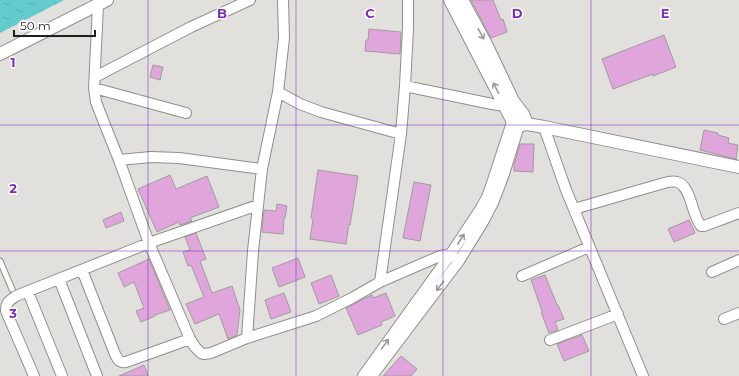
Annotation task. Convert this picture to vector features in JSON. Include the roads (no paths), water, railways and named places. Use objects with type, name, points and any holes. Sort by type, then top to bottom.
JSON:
[{"type":"street","points":[[95,77],[191,27],[250,0]]},
{"type":"street","points":[[247,338],[253,251],[262,169],[278,92],[284,38],[283,0]]},
{"type":"street","points":[[380,282],[401,134],[405,86],[408,0]]},
{"type":"street","points":[[450,0],[505,106],[519,118],[544,127],[739,167]]},
{"type":"street","points":[[362,376],[483,222],[493,203],[504,174],[519,118],[513,101],[486,44],[462,0]]},
{"type":"street","points":[[102,2],[94,88],[96,102],[149,243],[190,339],[198,350],[204,354],[211,353],[247,338],[316,316],[380,282],[440,256],[446,254],[454,258]]},
{"type":"street","points":[[0,54],[102,2]]},
{"type":"street","points":[[405,86],[505,106]]},
{"type":"street","points":[[94,88],[186,113]]},
{"type":"street","points":[[278,92],[300,104],[321,112],[401,134]]},
{"type":"street","points":[[544,127],[566,190],[643,376]]},
{"type":"street","points":[[119,160],[151,157],[180,158],[262,169]]},
{"type":"street","points":[[574,209],[664,183],[677,181],[686,188],[696,217],[701,226],[739,213]]},
{"type":"street","points":[[34,376],[6,311],[7,303],[12,299],[16,296],[149,243],[258,205]]},
{"type":"street","points":[[522,276],[589,247]]},
{"type":"street","points":[[372,376],[454,258]]},
{"type":"street","points":[[712,272],[739,260]]},
{"type":"street","points":[[82,270],[119,361],[126,362],[190,339]]},
{"type":"street","points":[[59,279],[97,376]]},
{"type":"street","points":[[28,292],[62,376]]},
{"type":"street","points":[[724,319],[739,313]]},
{"type":"street","points":[[550,340],[618,314]]},
{"type":"lane","points":[[0,261],[12,289]]},
{"type":"water","points":[[0,0],[64,0],[0,33]]}]
